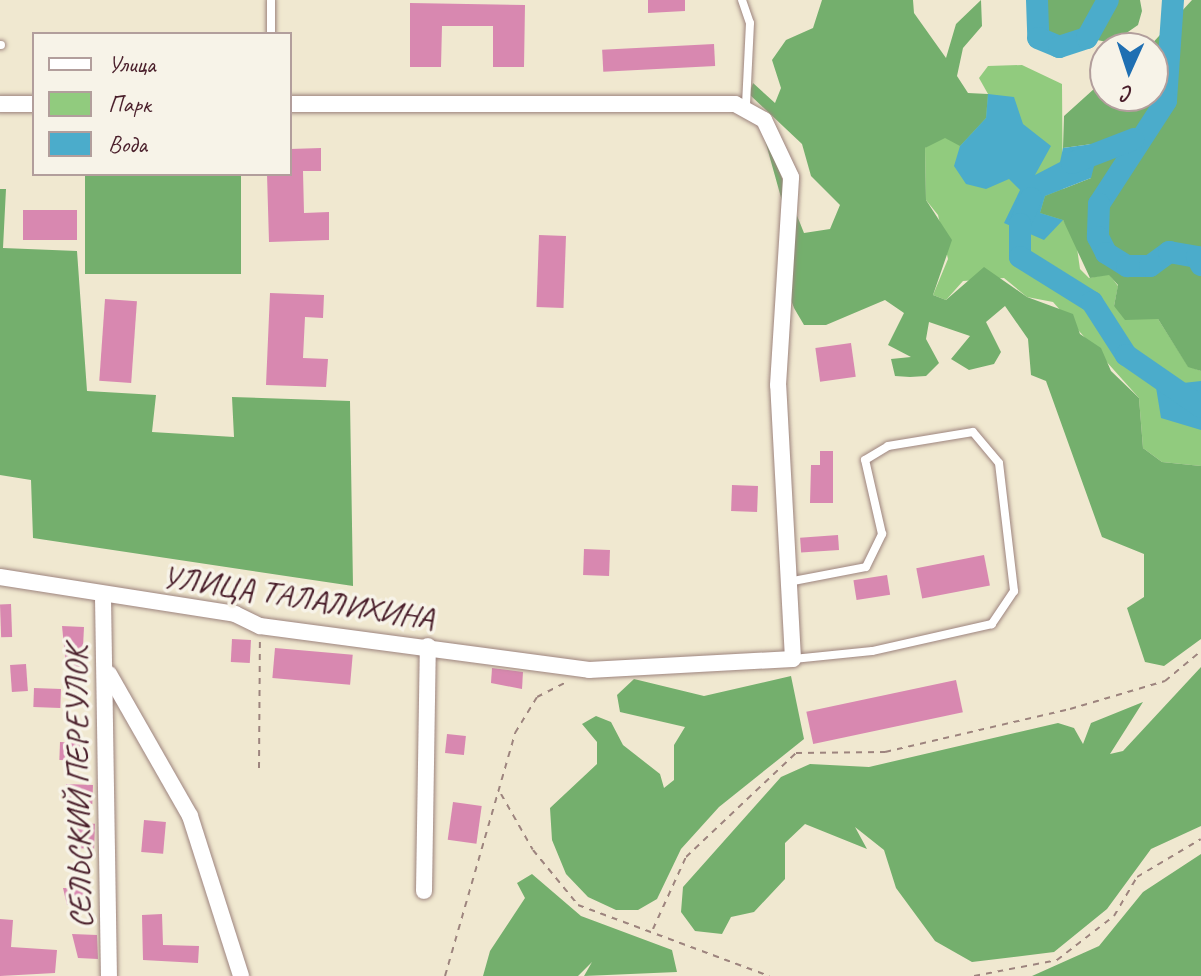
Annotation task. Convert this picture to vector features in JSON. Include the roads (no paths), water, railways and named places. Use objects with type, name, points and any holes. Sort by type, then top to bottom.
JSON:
[{"type":"street","points":[[0,104],[32,104]]},
{"type":"street","points":[[292,104],[741,105],[764,120],[791,177],[778,385],[793,659]]},
{"type":"street","name":"УЛИЦА ТАЛАЛИХИНА","points":[[0,577],[103,597],[235,614],[260,626],[428,646],[589,670],[793,659]]},
{"type":"street","name":"СЕЛЬСКИЙ ПЕРЕУЛОК","points":[[103,597],[107,669],[109,976]]},
{"type":"street","points":[[424,891],[428,646]]},
{"type":"street","points":[[107,669],[190,816],[241,976]]},
{"type":"lane","points":[[271,0],[271,32]]},
{"type":"lane","points":[[741,105],[750,23],[742,0]]},
{"type":"lane","points":[[787,583],[866,567],[882,534],[865,460],[888,446],[973,432],[999,463],[1014,591],[992,624],[872,651],[793,659]]},
{"type":"water","points":[[988,94],[1014,97],[1023,124],[1051,146],[1035,175],[1060,162],[1063,148],[1092,144],[1098,151],[1091,178],[1045,196],[1040,213],[1063,220],[1044,240],[1004,223],[1020,190],[1009,179],[986,189],[966,184],[954,166],[960,146],[986,118]]},
{"type":"water","points":[[1153,369],[1183,383],[1201,381],[1201,430],[1161,418]]},
{"type":"waterway","points":[[1037,0],[1038,38],[1059,47],[1087,38],[1108,0]]},
{"type":"waterway","points":[[1173,0],[1166,101],[1099,204],[1098,237],[1106,253],[1127,266],[1150,266],[1169,252],[1197,257],[1201,265]]},
{"type":"waterway","points":[[1072,163],[1134,139]]},
{"type":"waterway","points":[[1031,198],[1020,224],[1020,257],[1092,302],[1126,355],[1201,407]]}]
